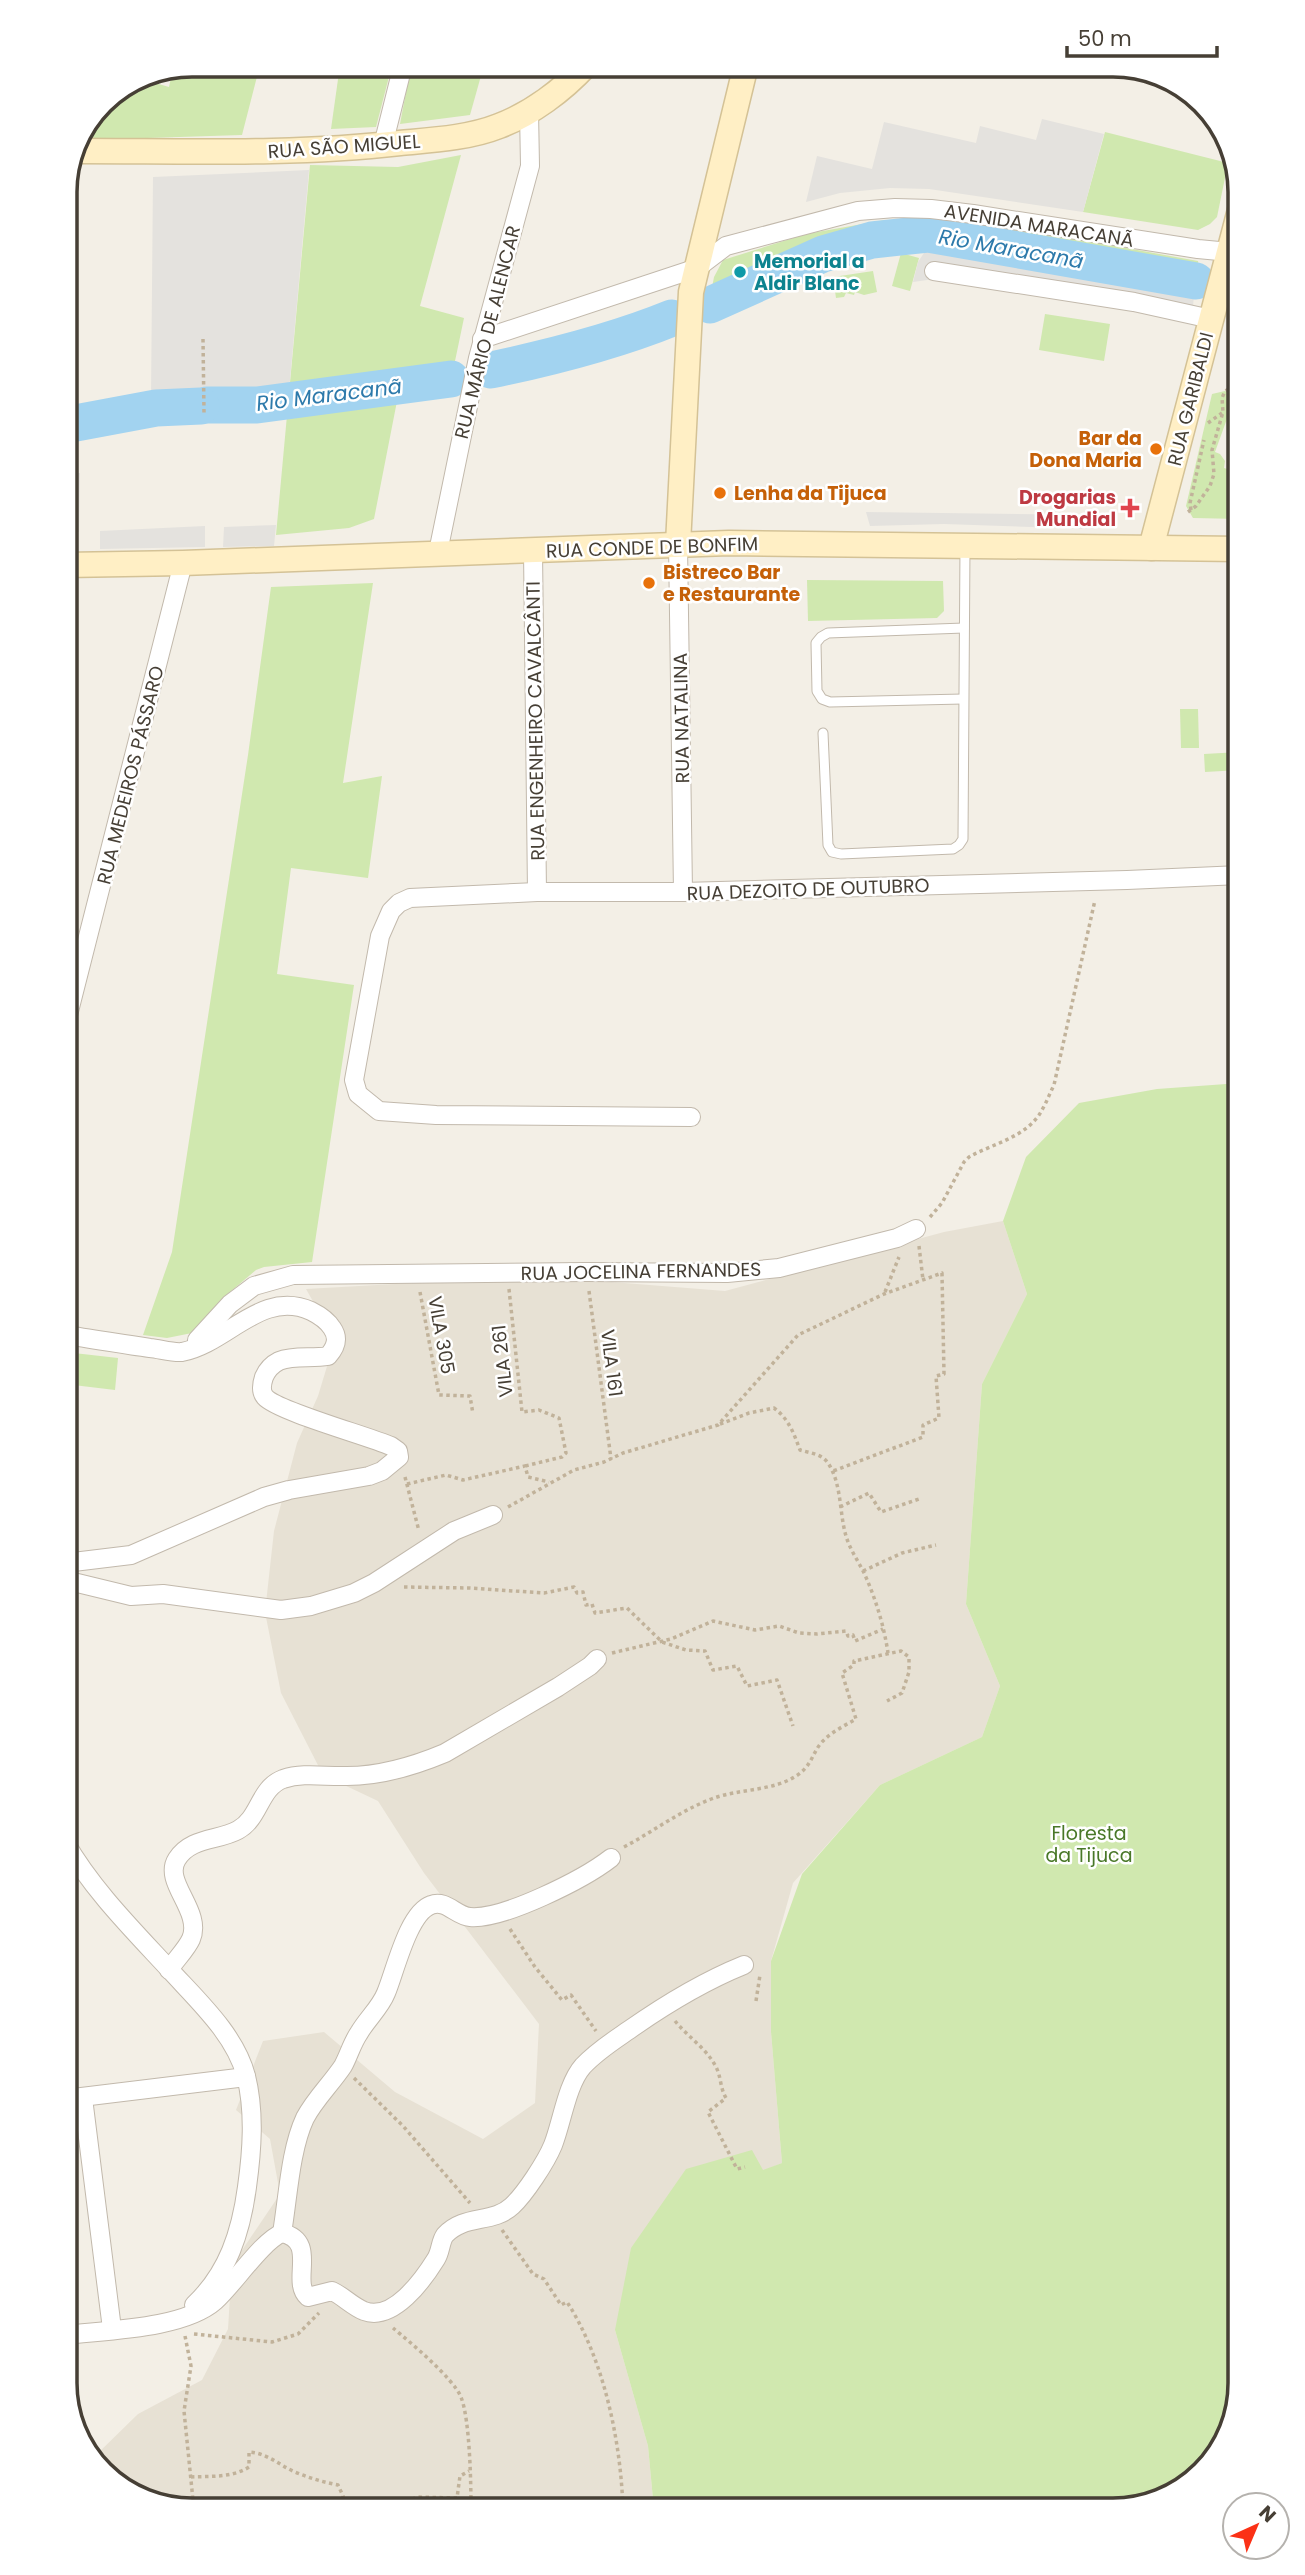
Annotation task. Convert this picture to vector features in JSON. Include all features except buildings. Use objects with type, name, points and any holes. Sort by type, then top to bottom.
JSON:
[{"type":"street","points":[[383,145],[400,77]]},
{"type":"street","name":"RUA SÃO MIGUEL","points":[[85,151],[310,152],[440,139],[498,127],[529,111],[574,77]]},
{"type":"street","points":[[678,544],[691,292],[743,77]]},
{"type":"street","name":"RUA MÁRIO DE ALENCAR","points":[[439,552],[470,389],[530,166],[529,111]]},
{"type":"street","name":"AVENIDA MARACANÃ","points":[[482,339],[697,268],[726,246],[858,211],[895,208],[973,214],[1198,249],[1228,258]]},
{"type":"street","name":"RUA GARIBALDI","points":[[1151,548],[1228,265]]},
{"type":"street","points":[[934,271],[1134,302],[1214,309]]},
{"type":"street","name":"RUA CONDE DE BONFIM","points":[[77,565],[533,551],[729,542],[1228,549]]},
{"type":"street","name":"RUA NATALINA","points":[[678,544],[683,892]]},
{"type":"street","name":"RUA ENGENHEIRO CAVALCÂNTI","points":[[533,551],[537,892]]},
{"type":"street","name":"RUA MEDEIROS PÁSSARO","points":[[77,980],[183,563]]},
{"type":"street","name":"RUA DEZOITO DE OUTUBRO","points":[[691,1117],[436,1115],[379,1111],[358,1094],[354,1080],[380,936],[390,911],[410,898],[537,892],[683,892],[1228,876]]},
{"type":"street","name":"RUA JOCELINA FERNANDES","points":[[181,1352],[204,1334],[230,1304],[254,1286],[293,1275],[727,1273],[779,1268],[897,1238],[916,1229]]},
{"type":"street","points":[[77,1337],[181,1352],[210,1340],[271,1307],[289,1305],[318,1315],[333,1329],[336,1336],[335,1348],[328,1356],[279,1361],[264,1377],[261,1388],[265,1397],[290,1410],[391,1446],[398,1451],[399,1457],[382,1471],[369,1476],[264,1497],[131,1555],[77,1562]]},
{"type":"street","points":[[77,1583],[131,1596],[163,1594],[281,1610],[311,1606],[354,1593],[390,1575],[454,1531],[494,1515]]},
{"type":"street","points":[[169,1970],[191,1938],[192,1917],[176,1882],[173,1869],[176,1861],[193,1844],[233,1833],[246,1825],[274,1783],[299,1776],[349,1777],[393,1771],[429,1760],[558,1687],[597,1659]]},
{"type":"street","points":[[282,2233],[298,2139],[306,2118],[343,2065],[359,2032],[385,1998],[409,1931],[424,1909],[435,1903],[443,1904],[468,1917],[499,1912],[578,1880],[611,1858]]},
{"type":"street","points":[[77,1867],[219,2026],[238,2054],[246,2077],[253,2143],[243,2217],[235,2244],[213,2285],[182,2326]]},
{"type":"street","points":[[77,2333],[182,2326],[213,2302],[238,2278],[268,2242],[282,2233],[290,2235],[299,2245],[303,2255],[301,2287],[309,2297],[328,2291],[335,2292],[364,2311],[383,2311],[413,2291],[438,2256],[442,2238],[453,2228],[469,2221],[497,2217],[512,2206],[552,2146],[581,2068],[605,2045],[696,1986],[744,1965]]},
{"type":"street","points":[[77,2098],[246,2077]]},
{"type":"street","points":[[83,2098],[112,2329]]},
{"type":"lane","points":[[823,733],[828,845],[832,852],[841,854],[953,849],[960,845],[963,839],[965,545]]},
{"type":"lane","points":[[963,699],[830,702],[822,699],[817,691],[817,643],[828,633],[964,628]]},
{"type":"path","points":[[203,339],[204,413]]},
{"type":"path","points":[[1223,412],[1209,421],[1189,511],[1210,486],[1214,465],[1212,450],[1223,412],[1222,398],[1228,389]]},
{"type":"path","points":[[1214,465],[1221,459]]},
{"type":"path","points":[[923,1280],[916,1229],[942,1203],[964,1162],[1031,1125],[1054,1085],[1099,881]]},
{"type":"path","points":[[884,1294],[899,1259],[897,1238]]},
{"type":"path","name":"VILA 161","points":[[586,1272],[611,1459]]},
{"type":"path","name":"VILA 305","points":[[417,1273],[439,1395],[470,1396],[473,1414]]},
{"type":"path","name":"VILA 261","points":[[507,1273],[522,1412],[539,1410],[559,1418],[566,1453],[562,1457],[525,1466]]},
{"type":"path","points":[[718,1425],[797,1335],[884,1294],[942,1273],[944,1374],[936,1376],[939,1419],[923,1425],[923,1437],[833,1471]]},
{"type":"path","points":[[494,1515],[574,1470],[749,1413],[774,1408],[792,1428],[800,1450],[821,1456],[827,1460],[833,1471],[847,1539],[863,1571],[883,1629],[888,1653]]},
{"type":"path","points":[[399,1457],[424,1550]]},
{"type":"path","points":[[407,1484],[446,1475],[463,1480],[525,1466],[528,1477],[552,1482]]},
{"type":"path","points":[[840,1507],[869,1493],[881,1512],[919,1499]]},
{"type":"path","points":[[863,1571],[902,1553],[936,1545]]},
{"type":"path","points":[[374,1583],[408,1588],[469,1588],[535,1593],[574,1587],[577,1593],[583,1592],[586,1605],[593,1604],[595,1613],[627,1608],[662,1642],[686,1650],[705,1651],[713,1670],[737,1666],[747,1686],[777,1681],[793,1726]]},
{"type":"path","points":[[597,1659],[618,1650],[662,1642],[713,1621],[755,1630],[779,1626],[808,1634],[846,1631],[848,1636],[853,1635],[855,1641],[883,1629]]},
{"type":"path","points":[[611,1858],[651,1829],[698,1804],[795,1777],[813,1760],[822,1742],[856,1719],[842,1672],[854,1665],[854,1661],[901,1651],[905,1653],[910,1664],[902,1693],[887,1701]]},
{"type":"path","points":[[499,1912],[550,1987],[562,2000],[571,1995],[605,2045]]},
{"type":"path","points":[[666,2005],[667,2011],[687,2036],[704,2050],[716,2067],[726,2098],[709,2112],[737,2169],[745,2168]]},
{"type":"path","points":[[343,2065],[363,2089],[403,2126],[484,2218],[498,2224],[533,2274],[544,2279],[561,2305],[567,2302],[582,2325],[601,2378],[620,2458],[622,2498]]},
{"type":"path","points":[[182,2326],[208,2337],[272,2342],[298,2333],[312,2321],[335,2292]]},
{"type":"path","points":[[374,2313],[416,2348],[451,2382],[460,2396],[466,2420],[470,2498]]},
{"type":"path","points":[[182,2326],[191,2366],[184,2411],[193,2498]]},
{"type":"path","points":[[191,2477],[231,2475],[249,2467],[249,2452],[260,2453],[268,2459],[279,2461],[291,2470],[338,2485],[342,2498]]},
{"type":"path","points":[[415,2498],[457,2498],[460,2476],[469,2471]]},
{"type":"shaded area","points":[[1042,119],[1104,134],[1083,212],[929,189],[890,188],[840,193],[806,202],[817,156],[872,169],[884,122],[976,143],[980,126],[1036,140]]},
{"type":"shaded area","points":[[309,170],[289,391],[225,397],[189,390],[151,397],[153,177]]},
{"type":"shaded area","points":[[933,248],[1194,294],[1193,307],[934,279],[913,282],[918,262],[924,253]]},
{"type":"shaded area","points":[[77,473],[80,473],[77,532]]},
{"type":"shaded area","points":[[866,512],[1094,515],[1094,529],[944,524],[870,526]]},
{"type":"shaded area","points":[[276,525],[274,546],[223,547],[224,527]]},
{"type":"shaded area","points":[[205,526],[205,547],[100,549],[100,531]]},
{"type":"shaded area","points":[[1003,1221],[1027,1294],[982,1384],[966,1604],[1000,1686],[982,1737],[880,1785],[793,1883],[771,1961],[771,2032],[782,2163],[763,2171],[615,2330],[648,2446],[653,2498],[185,2498],[162,2494],[135,2483],[100,2451],[138,2414],[202,2380],[228,2329],[232,2265],[280,2194],[270,2139],[236,2110],[263,2041],[324,2032],[395,2092],[483,2139],[535,2103],[539,2024],[424,1873],[378,1801],[323,1775],[281,1693],[265,1612],[274,1531],[297,1443],[318,1396],[335,1340],[306,1289],[536,1276],[725,1291],[944,1232]]},
{"type":"green space","points":[[257,77],[242,135],[90,140],[101,122],[128,96],[156,83],[169,87],[171,79]]},
{"type":"green space","points":[[338,77],[389,77],[376,127],[331,129]]},
{"type":"green space","points":[[409,77],[481,77],[470,115],[400,124]]},
{"type":"green space","points":[[1105,132],[1223,162],[1226,172],[1217,217],[1198,230],[1083,212]]},
{"type":"green space","points":[[461,155],[420,306],[464,318],[450,385],[398,396],[374,519],[349,528],[276,535],[310,165],[398,167]]},
{"type":"green space","points":[[885,220],[945,221],[1060,236],[1198,261],[1199,269],[1055,241],[989,235],[938,225],[906,225],[876,228],[820,244],[711,293],[714,277],[723,260],[806,234]]},
{"type":"green space","points":[[901,253],[919,258],[910,291],[892,286]]},
{"type":"green space","points":[[873,271],[877,292],[864,295],[846,293],[844,297],[836,298],[833,277]]},
{"type":"green space","points":[[1045,314],[1110,324],[1104,361],[1039,350]]},
{"type":"green space","points":[[1228,393],[1228,416],[1215,452],[1220,454],[1225,461],[1224,468],[1228,469],[1228,519],[1193,518],[1186,506],[1212,394]]},
{"type":"green space","points":[[807,580],[943,581],[944,611],[937,618],[808,621]]},
{"type":"green space","points":[[373,583],[343,783],[382,776],[368,878],[291,868],[277,974],[354,985],[312,1262],[256,1270],[223,1298],[192,1333],[167,1338],[143,1335],[172,1252],[271,587]]},
{"type":"green space","points":[[1180,709],[1198,709],[1199,748],[1181,748]]},
{"type":"green space","points":[[1228,753],[1228,771],[1205,772],[1204,754]]},
{"type":"green space","name":"Floresta da Tijuca","points":[[1228,1084],[1228,2383],[1222,2420],[1209,2447],[1183,2474],[1157,2489],[1135,2496],[653,2498],[648,2446],[615,2330],[631,2248],[686,2169],[752,2150],[763,2170],[782,2163],[771,2032],[771,1961],[802,1874],[880,1785],[982,1737],[1000,1686],[966,1604],[982,1384],[1027,1294],[1003,1221],[1026,1157],[1079,1103],[1157,1089]]},
{"type":"green space","points":[[77,1353],[118,1358],[115,1390],[77,1385]]},
{"type":"waterway","name":"Rio Maracanã","points":[[710,305],[823,254],[872,240],[928,234],[1196,281]]},
{"type":"waterway","name":"Rio Maracanã","points":[[491,370],[583,348],[672,318]]},
{"type":"waterway","name":"Rio Maracanã","points":[[207,405],[257,405],[451,379]]},
{"type":"waterway","name":"Rio Maracanã","points":[[77,423],[156,408],[201,406]]},
{"type":"place","name":"Memorial a Aldir Blanc","points":[[740,272]]},
{"type":"place","name":"Bar da Dona Maria","points":[[1156,449]]},
{"type":"place","name":"Lenha da Tijuca","points":[[720,493]]},
{"type":"place","name":"Drogarias Mundial","points":[[1130,508]]},
{"type":"place","name":"Bistreco Bar e Restaurante","points":[[649,583]]}]
